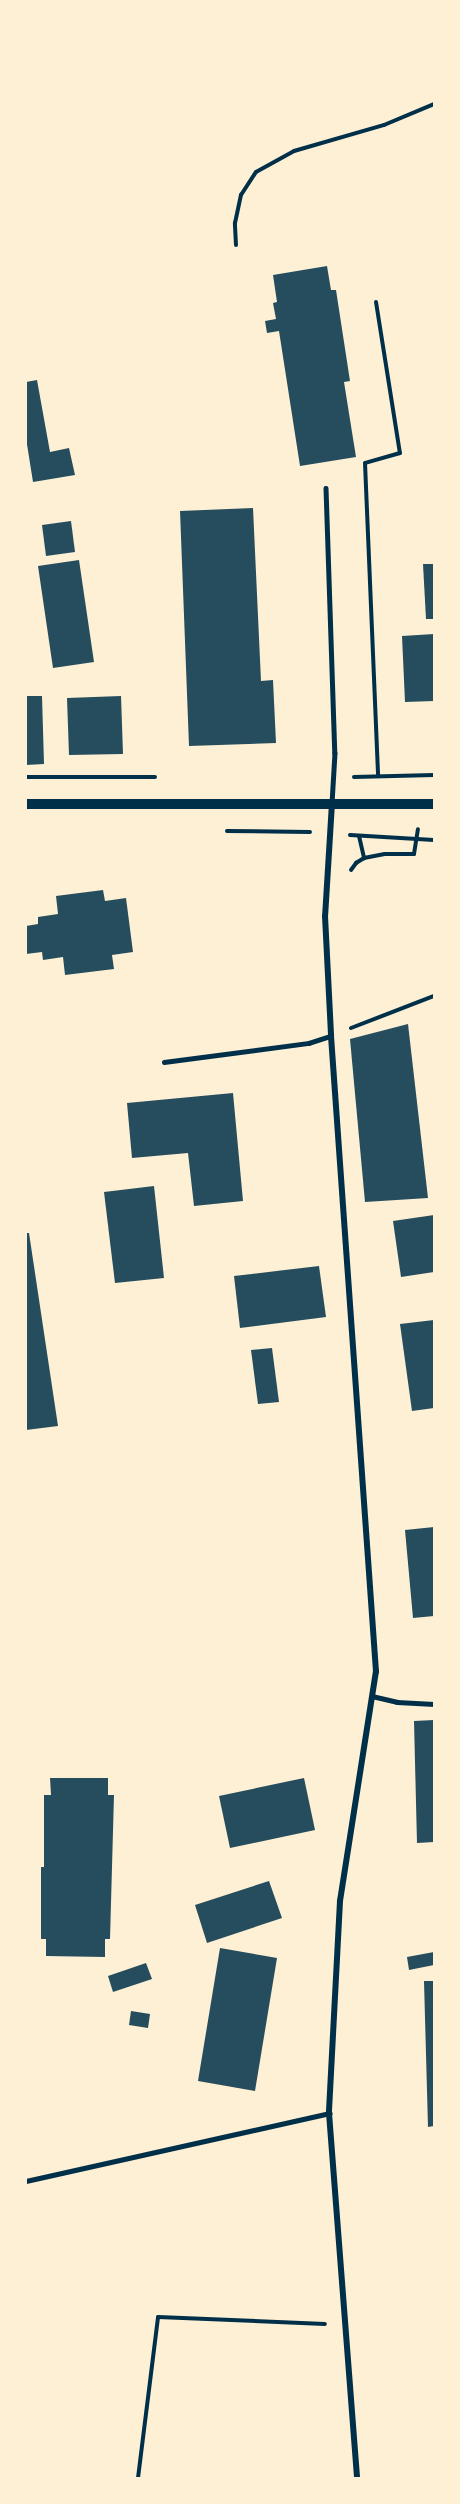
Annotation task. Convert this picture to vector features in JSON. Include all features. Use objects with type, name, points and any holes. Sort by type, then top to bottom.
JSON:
[{"type":"street","points":[[332,803],[326,916],[331,1036],[376,1671],[340,1901],[329,2113],[357,2478]]},
{"type":"street","points":[[26,804],[435,804]]},
{"type":"lane","points":[[326,488],[334,778],[332,803]]},
{"type":"lane","points":[[164,1062],[309,1044],[331,1036]]},
{"type":"lane","points":[[372,1696],[397,1702],[435,1704]]},
{"type":"lane","points":[[26,2181],[329,2113]]},
{"type":"path","points":[[236,245],[235,223],[241,195],[256,171],[294,151],[384,125],[435,104]]},
{"type":"path","points":[[376,302],[400,453],[365,463],[378,776]]},
{"type":"path","points":[[334,778],[435,775]]},
{"type":"path","points":[[26,777],[164,777]]},
{"type":"path","points":[[348,877],[356,863],[364,858],[385,854],[414,854],[419,823]]},
{"type":"path","points":[[364,858],[359,836],[435,840]]},
{"type":"path","points":[[348,1020],[348,1029],[435,996]]},
{"type":"path","points":[[138,2478],[158,2317],[344,2324]]},
{"type":"building","points":[[327,266],[331,290],[336,290],[350,381],[344,382],[356,457],[300,466],[279,331],[267,333],[265,321],[276,319],[273,303],[277,302],[273,275]]},
{"type":"building","points":[[37,380],[50,452],[69,448],[75,475],[33,482],[26,438],[26,382]]},
{"type":"building","points":[[253,508],[261,681],[273,680],[276,743],[189,746],[180,511]]},
{"type":"building","points":[[71,521],[75,552],[46,556],[42,525]]},
{"type":"building","points":[[79,560],[94,662],[53,668],[38,566]]},
{"type":"building","points":[[423,564],[434,564],[434,619],[426,619]]},
{"type":"building","points":[[434,634],[434,701],[405,702],[402,636]]},
{"type":"building","points":[[26,696],[42,696],[44,764],[26,765]]},
{"type":"building","points":[[121,696],[123,754],[69,755],[67,698]]},
{"type":"building","points":[[103,890],[105,901],[126,898],[133,952],[112,955],[114,969],[65,975],[63,957],[43,960],[42,952],[26,954],[26,926],[38,924],[38,917],[58,914],[56,896]]},
{"type":"building","points":[[408,1024],[428,1198],[365,1202],[350,1039]]},
{"type":"building","points":[[233,1093],[243,1201],[194,1206],[188,1153],[132,1158],[127,1103]]},
{"type":"building","points":[[154,1186],[164,1278],[115,1283],[104,1192]]},
{"type":"building","points":[[434,1215],[434,1272],[401,1277],[393,1221]]},
{"type":"building","points":[[26,1233],[29,1233],[58,1426],[26,1430]]},
{"type":"building","points":[[319,1266],[326,1317],[240,1328],[234,1276]]},
{"type":"building","points":[[434,1320],[434,1408],[412,1411],[400,1324]]},
{"type":"building","points":[[272,1348],[279,1402],[258,1404],[251,1350]]},
{"type":"building","points":[[434,1527],[434,1616],[413,1618],[405,1530]]},
{"type":"building","points":[[434,1720],[434,1842],[417,1843],[414,1721]]},
{"type":"building","points":[[50,1778],[108,1778],[108,1795],[114,1795],[110,1939],[105,1939],[105,1957],[46,1956],[46,1939],[41,1939],[41,1867],[44,1867],[44,1795],[51,1795]]},
{"type":"building","points":[[304,1778],[315,1830],[230,1848],[219,1796]]},
{"type":"building","points":[[269,1881],[282,1918],[207,1943],[195,1905]]},
{"type":"building","points":[[220,1948],[277,1958],[255,2091],[198,2081]]},
{"type":"building","points":[[434,1952],[434,1965],[409,1970],[407,1957]]},
{"type":"building","points":[[146,1963],[152,1979],[113,1992],[108,1976]]},
{"type":"building","points":[[424,1981],[434,1981],[434,2126],[428,2127]]},
{"type":"building","points":[[131,2011],[150,2014],[148,2028],[129,2025]]}]
